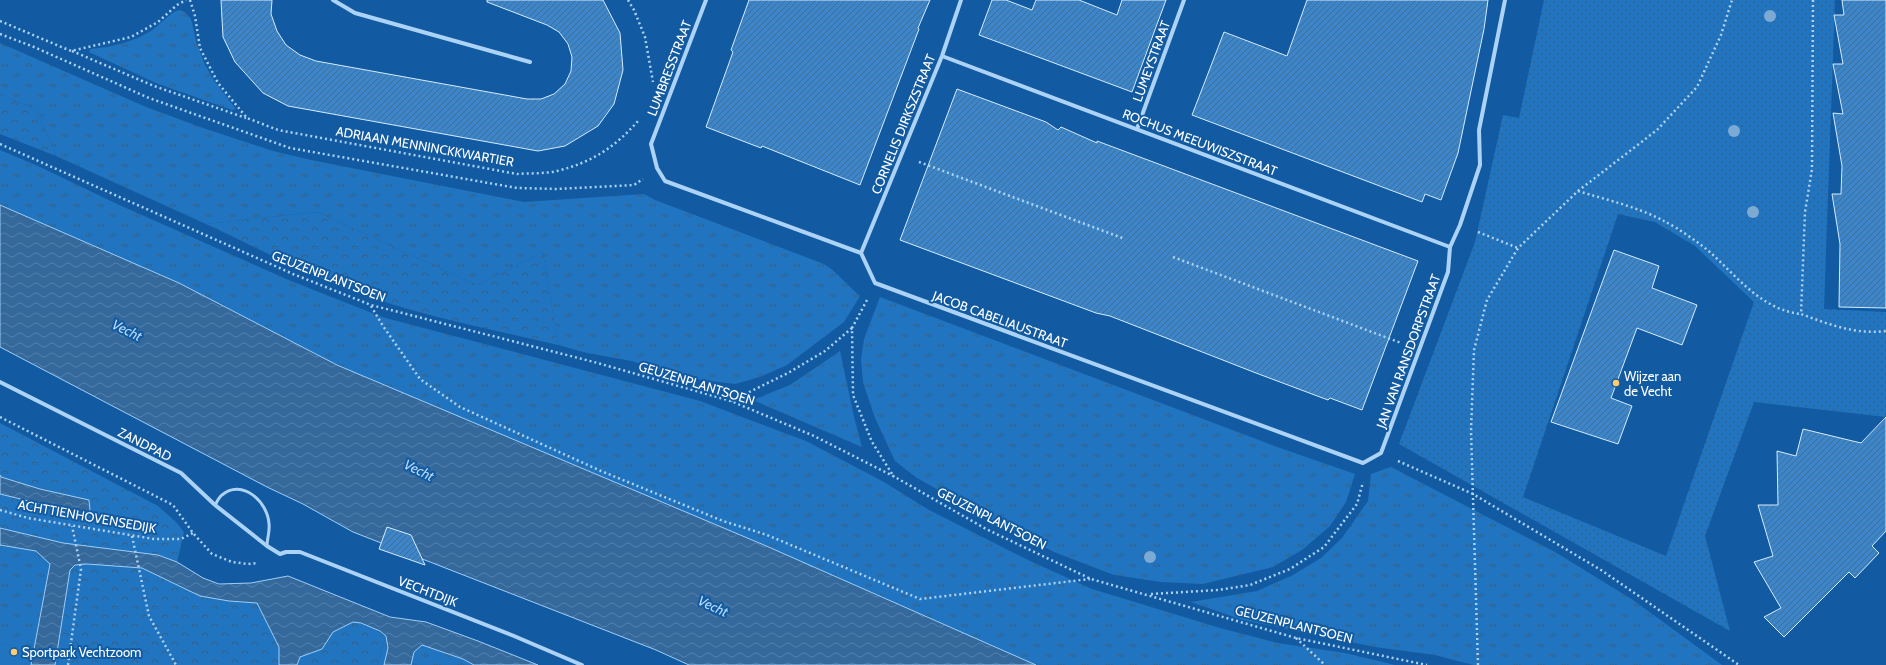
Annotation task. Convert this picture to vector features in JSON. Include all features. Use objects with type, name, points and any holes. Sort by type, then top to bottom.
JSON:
[{"type":"street","points":[[333,0],[355,13],[530,62]]},
{"type":"street","name":"LUMBRESSTRAAT","points":[[657,168],[651,144],[706,0]]},
{"type":"street","name":"CORNELIS DIRKSZSTRAAT","points":[[861,253],[942,56],[961,0]]},
{"type":"street","name":"LUMEYSTRAAT","points":[[1137,129],[1184,0]]},
{"type":"street","name":"JAN VAN RANSDORPSTRAAT","points":[[1381,453],[1448,272],[1450,247],[1460,225],[1480,165],[1479,130],[1505,0]]},
{"type":"street","name":"ROCHUS MEEUWISZSTRAAT","points":[[942,56],[1450,247]]},
{"type":"street","points":[[657,168],[665,181],[861,253],[875,283]]},
{"type":"street","name":"JACOB CABELIAUSTRAAT","points":[[875,283],[1363,464]]},
{"type":"street","name":"ZANDPAD","points":[[0,382],[181,473],[215,505],[266,546]]},
{"type":"street","points":[[1363,464],[1381,453]]},
{"type":"street","points":[[266,546],[280,554]]},
{"type":"street","name":"VECHTDIJK","points":[[280,554],[286,552],[300,552],[514,636],[582,665]]},
{"type":"lane","points":[[215,505],[221,495],[233,489],[245,489],[254,496],[265,510],[269,523],[266,546]]},
{"type":"path","points":[[71,51],[131,37],[158,22],[177,5],[186,0]]},
{"type":"path","name":"ADRIAAN MENNINCKKWARTIER","points":[[190,0],[195,16],[200,48],[218,83],[247,118],[278,130],[517,174],[556,172],[593,159],[621,139],[641,117]]},
{"type":"path","points":[[628,0],[634,10],[645,37],[648,62],[654,80],[652,86]]},
{"type":"path","points":[[1478,665],[1471,431],[1474,350],[1487,300],[1518,248],[1578,191],[1657,130],[1697,87],[1721,35],[1732,0]]},
{"type":"path","points":[[1801,314],[1805,212],[1812,169],[1812,0]]},
{"type":"path","points":[[0,21],[154,86],[247,118]]},
{"type":"path","points":[[0,34],[34,47],[149,98],[290,148],[517,188],[557,189],[634,185],[657,168]]},
{"type":"path","name":"GEUZENPLANTSOEN","points":[[0,144],[293,274],[371,305],[594,362],[731,401],[814,436],[895,477],[986,529],[1092,579],[1296,638],[1427,665]]},
{"type":"path","points":[[902,156],[1125,239]]},
{"type":"path","points":[[1578,191],[1665,221],[1710,253],[1758,298],[1787,313],[1801,314],[1840,328],[1876,332],[1886,331]]},
{"type":"path","points":[[1460,225],[1518,248]]},
{"type":"path","points":[[1173,257],[1418,350]]},
{"type":"path","points":[[731,401],[788,373],[818,354],[852,328],[875,283]]},
{"type":"path","points":[[371,305],[383,326],[420,379],[460,407],[601,471],[723,521],[767,535],[920,599],[1092,579]]},
{"type":"path","points":[[852,328],[854,395],[872,442],[895,477]]},
{"type":"path","points":[[0,417],[173,505],[193,533],[212,554],[232,562],[248,564],[271,559],[280,554]]},
{"type":"path","points":[[1381,453],[1473,494],[1601,570],[1739,665]]},
{"type":"path","points":[[1148,594],[1218,590],[1250,585],[1290,569],[1324,547],[1357,504],[1363,484],[1363,464]]},
{"type":"path","name":"ACHTTIENHOVENSEDIJK","points":[[0,510],[28,518],[154,539],[181,539],[193,533]]},
{"type":"path","points":[[68,665],[81,569],[72,526]]},
{"type":"path","points":[[132,536],[149,616],[176,665]]},
{"type":"path","points":[[1296,638],[1325,665]]},
{"type":"green space","points":[[1544,0],[1835,0],[1824,309],[1886,312],[1886,417],[1754,402],[1705,536],[1730,631],[1399,444],[1475,242],[1503,115],[1519,118]],"holes":[[[1618,214],[1655,222],[1695,246],[1754,302],[1666,556],[1523,497]]]},
{"type":"green space","points":[[179,10],[185,12],[191,19],[196,41],[205,65],[215,82],[236,109],[232,110],[156,83],[89,52],[91,49],[107,47],[144,35]]},
{"type":"green space","points":[[0,43],[146,107],[273,151],[311,160],[524,202],[644,194],[655,200],[824,264],[860,296],[844,322],[787,365],[760,377],[735,384],[679,377],[632,361],[587,353],[558,345],[543,252],[477,285],[317,212],[206,224],[56,156],[37,110],[0,94]]},
{"type":"green space","points":[[0,94],[37,110],[56,156],[0,134]]},
{"type":"green space","points":[[0,150],[38,166],[117,204],[291,281],[382,317],[700,401],[806,441],[884,482],[929,510],[1028,560],[1092,589],[1220,628],[1278,643],[1345,653],[1395,665],[1036,665],[764,545],[337,365],[179,283],[0,205]]},
{"type":"green space","points":[[317,212],[477,285],[543,252],[558,345],[440,317],[370,297],[307,272],[206,224]]},
{"type":"green space","points":[[880,297],[1280,448],[1355,474],[1346,502],[1330,526],[1302,550],[1273,567],[1203,584],[1161,582],[1114,575],[1054,552],[995,522],[917,478],[895,461],[875,418],[863,382],[861,360],[864,339]]},
{"type":"green space","points":[[840,351],[862,447],[753,400],[790,385]]},
{"type":"green space","points":[[0,423],[158,506],[176,522],[184,532],[177,562],[158,555],[63,543],[0,528]]},
{"type":"green space","points":[[1391,467],[1555,552],[1633,600],[1722,665],[1473,665],[1435,655],[1375,647],[1243,620],[1191,602],[1257,591],[1293,575],[1321,558],[1342,538],[1368,501],[1371,474]]},
{"type":"green space","points":[[0,545],[36,551],[50,564],[31,665],[0,661]]},
{"type":"green space","points":[[87,564],[142,568],[171,581],[229,601],[257,603],[279,647],[279,665],[57,665],[56,662],[70,570],[75,565]]},
{"type":"green space","points":[[353,622],[370,627],[386,636],[377,665],[297,665],[300,657],[322,649],[333,632]]},
{"type":"green space","points":[[386,636],[388,648],[384,665],[377,665]]},
{"type":"green space","name":"Sportpark Vechtzoom","points":[[0,642],[56,662],[62,665],[0,665]]},
{"type":"green space","points":[[422,645],[463,659],[474,665],[411,665],[414,652]]},
{"type":"water","name":"Vecht","points":[[0,205],[179,283],[337,365],[764,545],[1036,665],[689,665],[656,650],[353,532],[303,504],[267,487],[0,347]]},
{"type":"water","points":[[0,475],[1,477],[40,489],[89,500],[90,510],[86,515],[0,494]]},
{"type":"water","points":[[0,528],[63,543],[158,555],[177,562],[203,578],[219,584],[251,583],[288,576],[390,617],[426,622],[538,665],[474,665],[463,659],[422,645],[414,652],[411,665],[384,665],[388,648],[386,636],[380,631],[361,623],[353,622],[333,632],[322,649],[300,657],[297,665],[279,665],[279,647],[257,603],[229,601],[200,596],[142,568],[87,564],[75,565],[70,570],[55,665],[31,665],[50,564],[36,551],[0,545]]},
{"type":"building","points":[[221,0],[272,0],[271,14],[277,31],[286,45],[300,55],[316,61],[527,99],[541,99],[554,94],[565,84],[571,71],[572,57],[568,44],[559,32],[547,25],[487,2],[487,0],[603,0],[620,33],[623,70],[614,104],[598,126],[565,146],[538,151],[288,106],[263,93],[235,62],[223,37]]},
{"type":"building","points":[[749,0],[930,0],[918,28],[919,29],[860,185],[762,146],[761,148],[706,127],[733,52],[731,50]]},
{"type":"building","points":[[992,0],[1006,0],[1032,10],[1036,0],[1079,0],[1117,15],[1122,0],[1166,0],[1132,92],[979,35]]},
{"type":"building","points":[[1307,0],[1488,0],[1484,29],[1458,153],[1441,200],[1425,194],[1422,202],[1192,115],[1224,32],[1287,56]]},
{"type":"building","points":[[1842,0],[1886,0],[1886,308],[1839,307],[1840,244],[1832,194],[1841,194],[1842,166],[1833,113],[1843,114],[1833,64],[1843,64],[1834,15],[1844,15]]},
{"type":"building","points":[[957,89],[1046,122],[1058,130],[1061,127],[1097,143],[1097,141],[1418,261],[1362,410],[1330,398],[1328,400],[1110,316],[1096,313],[900,240]]},
{"type":"building","points":[[1614,250],[1659,266],[1652,288],[1697,305],[1682,345],[1637,328],[1611,398],[1632,406],[1618,444],[1551,422]]},
{"type":"building","points":[[1886,417],[1886,531],[1872,546],[1879,553],[1855,578],[1849,572],[1784,637],[1764,617],[1781,608],[1754,562],[1773,556],[1758,505],[1778,505],[1777,451],[1796,456],[1803,429],[1861,443]]},
{"type":"building","points":[[387,527],[411,535],[425,565],[379,549]]},
{"type":"place","name":"Wijzer aan de Vecht","points":[[1616,383]]},
{"type":"place","name":"Sportpark Vechtzoom","points":[[14,652]]}]
